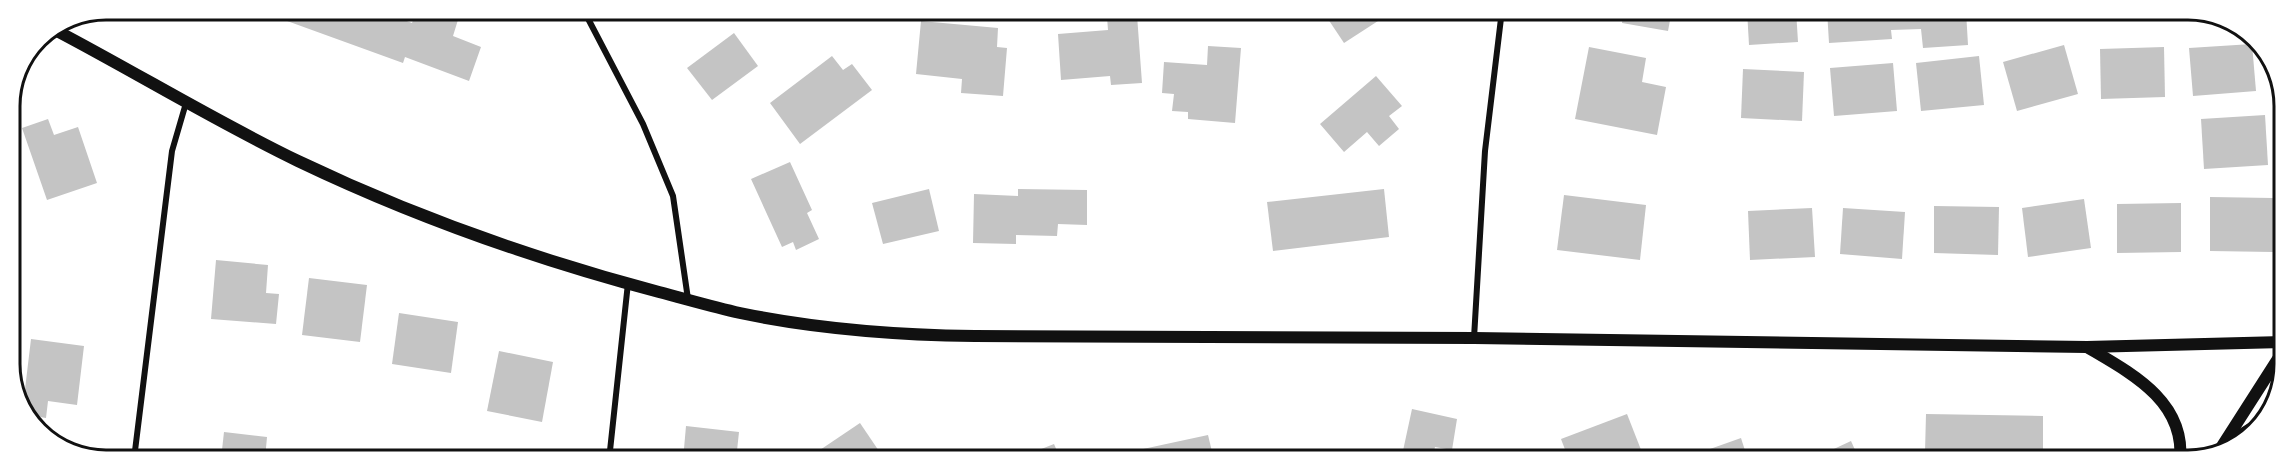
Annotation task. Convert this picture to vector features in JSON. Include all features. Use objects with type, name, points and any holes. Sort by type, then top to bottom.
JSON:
[{"type":"main road","points":[[60,33],[186,103],[297,160],[385,201],[464,232],[554,262],[741,313],[842,328],[909,335],[1474,338],[2087,346],[2274,342]]},
{"type":"main road","points":[[2087,346],[2134,377],[2161,399],[2176,423],[2180,436],[2180,450]]},
{"type":"main road","points":[[2224,442],[2274,365]]},
{"type":"street","points":[[588,19],[643,124],[673,196],[688,299]]},
{"type":"street","points":[[1474,338],[1485,151],[1501,19]]},
{"type":"street","points":[[135,450],[172,151],[186,103]]},
{"type":"street","points":[[610,450],[628,283]]},
{"type":"building","points":[[282,19],[401,19],[412,23],[413,19],[458,19],[453,36],[481,47],[469,81],[405,57],[403,63]]},
{"type":"building","points":[[1107,19],[1137,19],[1142,83],[1111,85],[1110,76],[1061,80],[1058,34],[1108,30]]},
{"type":"building","points":[[1328,19],[1381,19],[1344,43]]},
{"type":"building","points":[[1623,19],[1670,19],[1668,31],[1622,23]]},
{"type":"building","points":[[1748,19],[1797,19],[1798,42],[1749,45]]},
{"type":"building","points":[[1828,19],[1966,19],[1968,45],[1923,48],[1921,29],[1891,30],[1892,39],[1829,43]]},
{"type":"building","points":[[921,21],[998,28],[997,47],[1007,48],[1003,96],[961,93],[962,79],[916,74]]},
{"type":"building","points":[[734,33],[758,66],[712,100],[687,68]]},
{"type":"building","points":[[2248,44],[2252,48],[2256,91],[2193,96],[2189,48]]},
{"type":"building","points":[[2064,45],[2078,94],[2017,111],[2003,62]]},
{"type":"building","points":[[1208,46],[1241,48],[1235,123],[1188,119],[1188,112],[1172,111],[1174,94],[1162,93],[1164,62],[1207,65]]},
{"type":"building","points":[[1589,47],[1646,58],[1642,82],[1666,87],[1657,135],[1575,119]]},
{"type":"building","points":[[2164,47],[2165,97],[2101,99],[2100,49]]},
{"type":"building","points":[[832,56],[843,70],[852,64],[872,90],[800,144],[770,103]]},
{"type":"building","points":[[1979,56],[1984,105],[1921,111],[1916,63]]},
{"type":"building","points":[[1893,63],[1897,111],[1834,116],[1830,68]]},
{"type":"building","points":[[1743,69],[1804,72],[1802,121],[1741,118]]},
{"type":"building","points":[[1376,76],[1402,106],[1389,116],[1399,129],[1379,146],[1367,132],[1344,152],[1320,124]]},
{"type":"building","points":[[2265,115],[2268,165],[2204,169],[2201,119]]},
{"type":"building","points":[[48,119],[54,135],[78,127],[97,183],[47,200],[22,128]]},
{"type":"building","points":[[790,162],[812,210],[807,213],[819,239],[796,250],[793,242],[782,247],[751,179]]},
{"type":"building","points":[[929,189],[939,231],[883,244],[872,203]]},
{"type":"building","points":[[1018,189],[1087,190],[1087,225],[1058,224],[1057,236],[1016,235],[1016,244],[973,243],[974,194],[1018,196]]},
{"type":"building","points":[[1384,189],[1389,237],[1273,251],[1267,202]]},
{"type":"building","points":[[1564,195],[1646,205],[1640,260],[1557,250]]},
{"type":"building","points":[[2210,197],[2273,198],[2273,252],[2210,251]]},
{"type":"building","points":[[2084,199],[2091,248],[2028,257],[2022,208]]},
{"type":"building","points":[[2181,203],[2181,252],[2117,253],[2117,204]]},
{"type":"building","points":[[1934,206],[1999,207],[1998,255],[1934,253]]},
{"type":"building","points":[[1812,208],[1815,257],[1750,260],[1748,211]]},
{"type":"building","points":[[1843,208],[1905,212],[1902,259],[1840,254]]},
{"type":"building","points":[[216,260],[268,265],[266,293],[279,294],[276,324],[211,319]]},
{"type":"building","points":[[309,278],[367,285],[360,342],[302,335]]},
{"type":"building","points":[[399,313],[458,322],[451,373],[392,364]]},
{"type":"building","points":[[31,339],[84,346],[77,405],[48,401],[46,418],[38,417],[25,393]]},
{"type":"building","points":[[499,351],[553,362],[542,422],[487,411]]},
{"type":"building","points":[[1412,409],[1457,419],[1452,450],[1435,447],[1434,450],[1403,450]]},
{"type":"building","points":[[1627,414],[1641,450],[1565,450],[1561,439]]},
{"type":"building","points":[[1926,414],[2043,416],[2043,450],[1925,450]]},
{"type":"building","points":[[860,423],[878,450],[820,450]]},
{"type":"building","points":[[686,426],[739,432],[737,450],[684,450]]},
{"type":"building","points":[[224,432],[267,437],[266,450],[222,450]]},
{"type":"building","points":[[1208,435],[1212,450],[1143,450]]},
{"type":"building","points":[[1741,438],[1745,450],[1707,450]]},
{"type":"building","points":[[1851,441],[1855,450],[1832,450]]},
{"type":"building","points":[[1054,444],[1057,450],[1039,450]]}]
